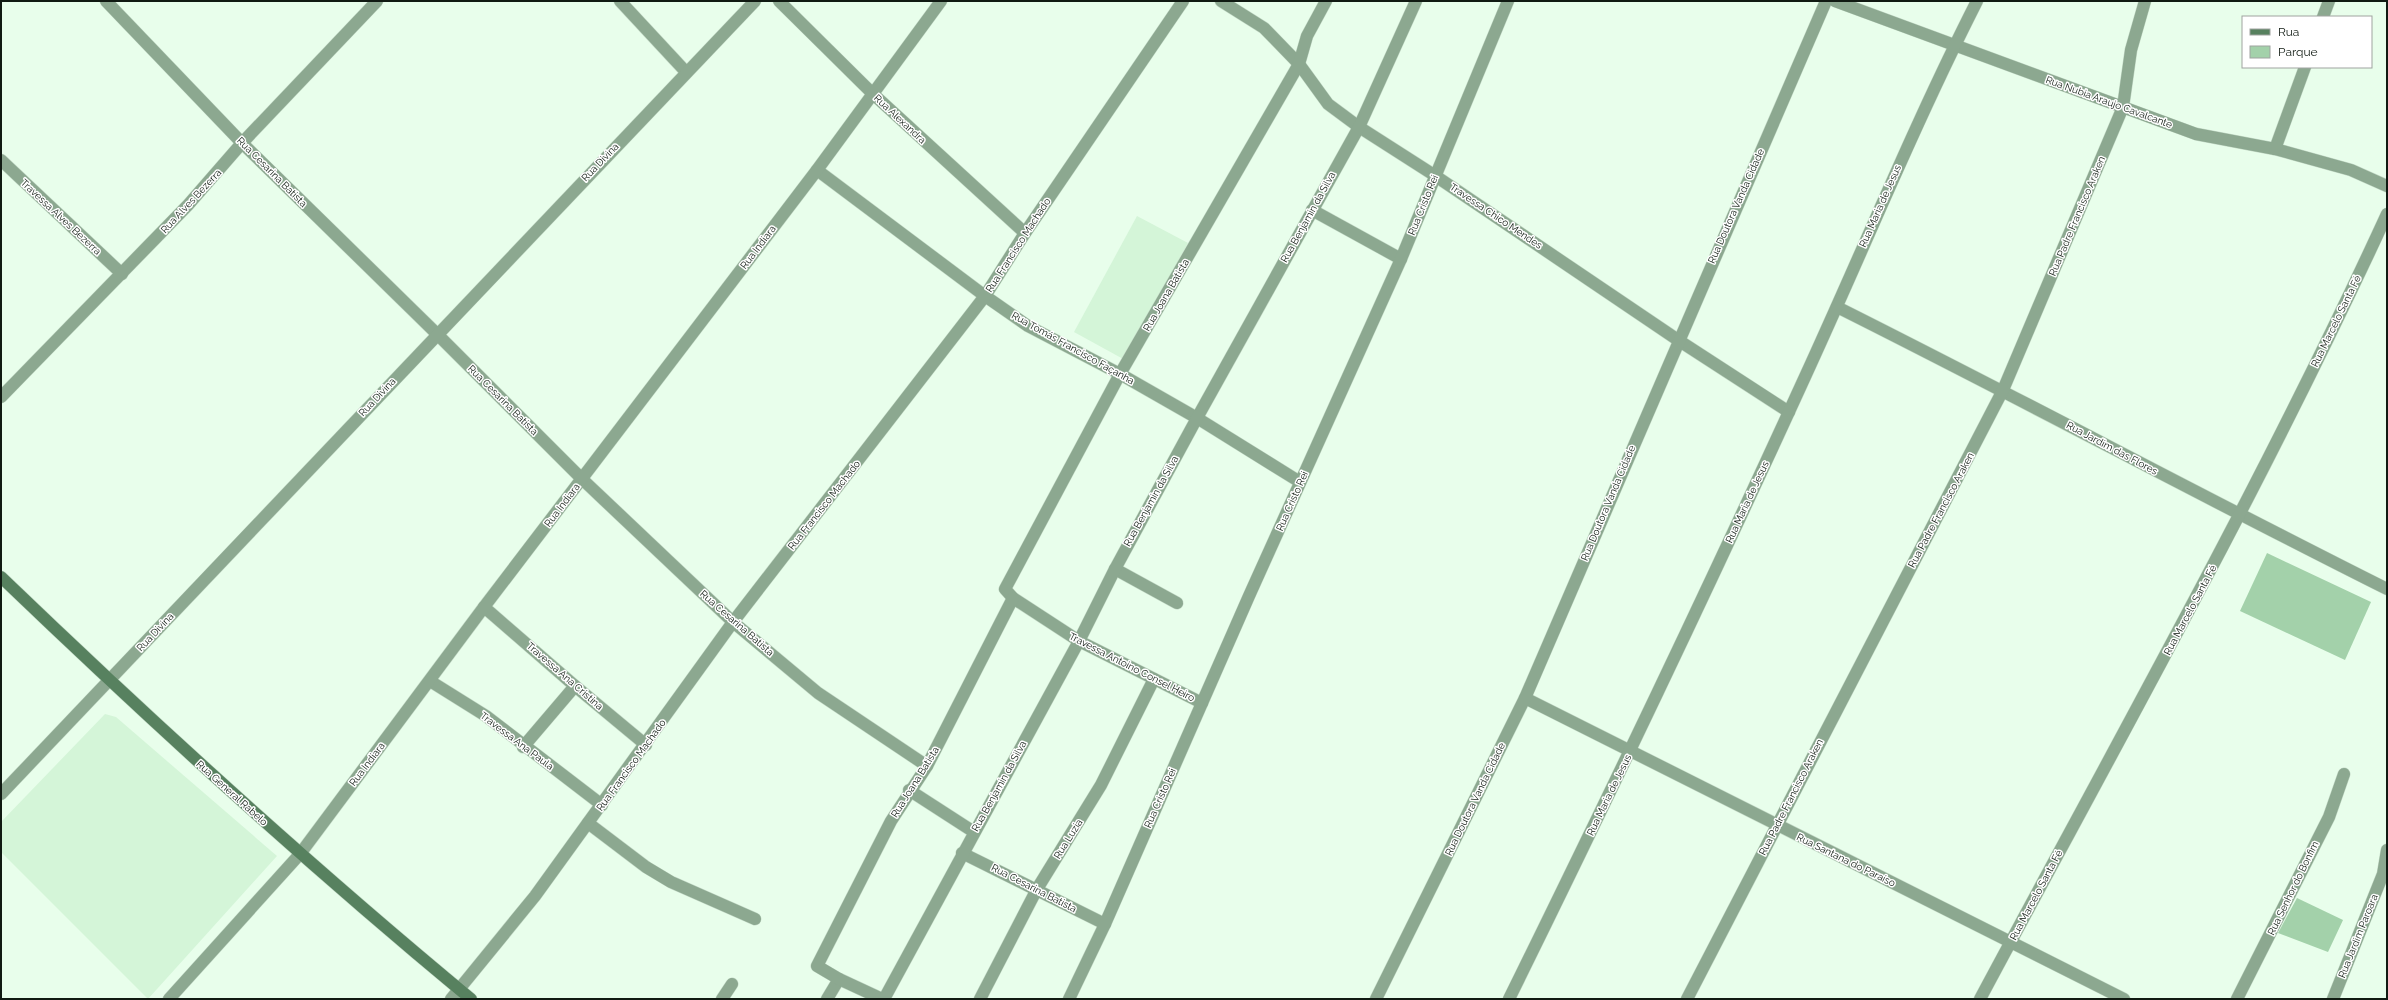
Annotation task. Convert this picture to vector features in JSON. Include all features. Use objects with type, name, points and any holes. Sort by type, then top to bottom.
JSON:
[{"type":"street","name":"Rua Cesarina Batista","points":[[106,1],[242,143],[437,334],[582,479],[733,622],[818,693],[927,766]]},
{"type":"street","name":"Rua Alves Bezerra","points":[[1,397],[188,205],[242,143],[377,1]]},
{"type":"street","points":[[620,1],[686,72]]},
{"type":"street","name":"Rua Divina","points":[[1,794],[755,1]]},
{"type":"street","name":"Rua Alexandra","points":[[779,1],[872,93],[1025,233]]},
{"type":"street","name":"Rua Indiara","points":[[169,999],[300,854],[484,607],[817,170],[872,93],[941,1]]},
{"type":"street","name":"Rua Francisco Machado","points":[[451,999],[460,990],[535,896],[646,745],[733,622],[985,296],[1025,233],[1183,1]]},
{"type":"street","name":"Travessa Chico Mendes","points":[[1222,1],[1264,28],[1299,64],[1328,104],[1359,127],[1434,175],[1678,340],[1789,412]]},
{"type":"street","name":"Rua Joana Batista","points":[[839,979],[817,966],[891,821],[909,790],[927,766],[1009,594],[1120,374],[1299,64],[1307,36],[1326,1]]},
{"type":"street","name":"Rua Benjamin da Silva","points":[[883,999],[1079,641],[1115,569],[1197,418],[1359,127],[1416,1]]},
{"type":"street","name":"Rua Cristo Rei","points":[[1069,999],[1105,924],[1300,482],[1401,260],[1434,175],[1508,1]]},
{"type":"street","name":"Rua Doutora Vanda Cidade","points":[[1376,999],[1525,698],[1678,340],[1826,1]]},
{"type":"street","name":"Rua Nubia Araujo Cavalcante","points":[[1835,1],[2196,134],[2275,149],[2351,170],[2387,186]]},
{"type":"street","name":"Rua Maria de Jesus","points":[[1509,999],[1631,752],[1837,307],[1873,221],[1977,1]]},
{"type":"street","name":"Rua Padre Francisco Araken","points":[[1687,999],[2003,390],[2123,108],[2131,50],[2145,1]]},
{"type":"street","points":[[2323,16],[2329,1]]},
{"type":"street","points":[[2275,149],[2305,68]]},
{"type":"street","name":"Travessa Alves Bezerra","points":[[1,160],[122,274]]},
{"type":"street","name":"Rua Tomás Francisco Façanha","points":[[817,170],[985,296],[1028,326],[1120,374],[1197,418],[1300,482]]},
{"type":"street","points":[[1312,210],[1401,260]]},
{"type":"street","name":"Rua Marcelo Santa Fé","points":[[1980,999],[2239,515],[2349,296],[2387,214]]},
{"type":"street","name":"Rua Jardim das Flores","points":[[1837,307],[2003,390],[2239,515],[2387,589]]},
{"type":"street","points":[[1115,569],[1176,603]]},
{"type":"street","name":"Rua General Rabelo","points":[[1,577],[109,681],[300,854],[471,999]]},
{"type":"street","name":"Travessa Antoino Consel Heiro","points":[[1009,594],[1079,641],[1202,703]]},
{"type":"street","name":"Travessa Ana Cristina","points":[[484,607],[646,745]]},
{"type":"street","name":"Rua Luzia","points":[[980,999],[1037,889],[1101,785],[1154,679]]},
{"type":"street","name":"Travessa Ana Paula","points":[[430,681],[486,716],[523,746],[602,805]]},
{"type":"street","points":[[523,746],[575,686]]},
{"type":"street","name":"Rua Santana do Paraíso","points":[[1525,698],[2124,999]]},
{"type":"street","name":"Rua Senhor do Bonfim","points":[[2237,999],[2329,817],[2344,774]]},
{"type":"street","points":[[909,790],[974,832]]},
{"type":"street","points":[[588,822],[646,867],[671,882],[755,919]]},
{"type":"street","name":"Rua Jardim Paroara","points":[[2333,999],[2382,874],[2387,850]]},
{"type":"street","name":"Rua Cesarina Batista","points":[[962,853],[1105,924]]},
{"type":"street","points":[[827,999],[839,979],[883,999]]},
{"type":"street","points":[[722,999],[732,984]]},
{"type":"shaded area","points":[[1137,216],[1188,243],[1125,360],[1074,332]]},
{"type":"shaded area","points":[[105,714],[116,717],[277,856],[148,999],[1,852],[1,822]]},
{"type":"green space","points":[[2267,553],[2371,602],[2345,660],[2240,611]]},
{"type":"green space","points":[[2297,898],[2343,920],[2328,952],[2278,933]]}]
